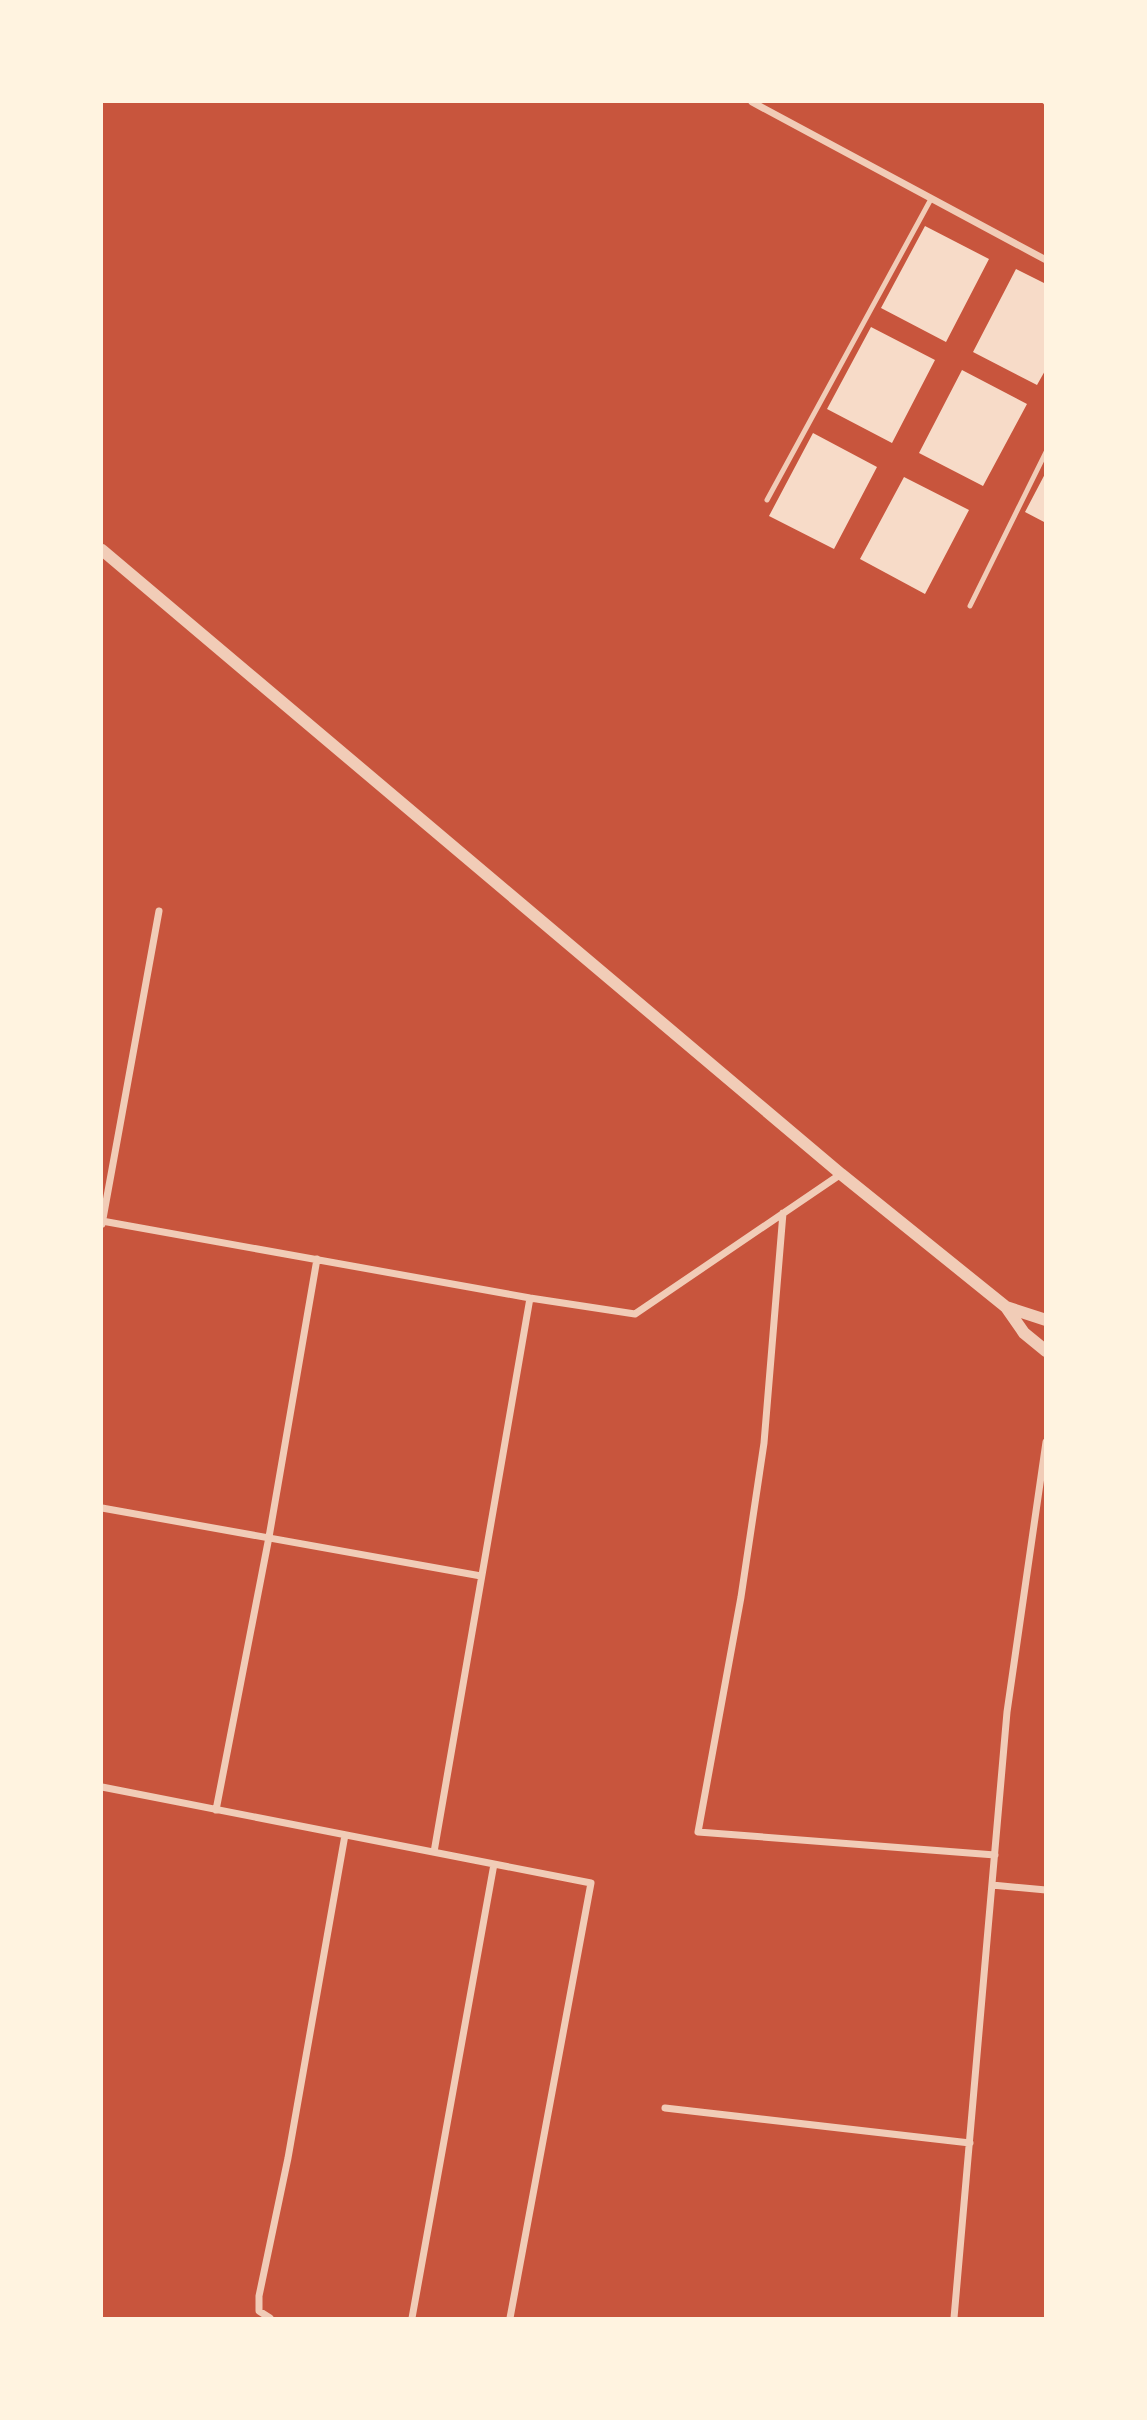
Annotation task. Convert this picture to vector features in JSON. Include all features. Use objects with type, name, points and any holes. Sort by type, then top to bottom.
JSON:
[{"type":"street","points":[[752,102],[1045,260]]},
{"type":"street","points":[[102,550],[841,1174],[1006,1307],[1024,1333],[1045,1352]]},
{"type":"street","points":[[159,911],[102,1223],[635,1314],[841,1174]]},
{"type":"street","points":[[783,1213],[764,1443],[741,1597],[698,1832],[995,1854]]},
{"type":"street","points":[[216,1810],[269,1537],[317,1259]]},
{"type":"street","points":[[434,1852],[530,1298]]},
{"type":"street","points":[[1006,1307],[1045,1320]]},
{"type":"street","points":[[954,2319],[1007,1712],[1045,1442]]},
{"type":"street","points":[[102,1508],[481,1576]]},
{"type":"street","points":[[102,1787],[592,1883],[510,2319]]},
{"type":"street","points":[[270,2319],[259,2311],[259,2296],[288,2158],[345,1835]]},
{"type":"street","points":[[412,2319],[494,1864]]},
{"type":"street","points":[[992,1885],[1045,1890]]},
{"type":"street","points":[[665,2108],[970,2143]]},
{"type":"lane","points":[[767,500],[931,199]]},
{"type":"lane","points":[[970,606],[1045,452]]},
{"type":"building","points":[[925,226],[989,259],[946,342],[881,308]]},
{"type":"building","points":[[1016,269],[1046,284],[1046,369],[1037,385],[973,352]]},
{"type":"building","points":[[871,327],[935,360],[892,443],[827,409]]},
{"type":"building","points":[[962,370],[1027,404],[983,486],[919,453]]},
{"type":"building","points":[[813,433],[877,467],[834,549],[769,516]]},
{"type":"building","points":[[1046,472],[1046,523],[1025,512]]},
{"type":"building","points":[[904,477],[969,510],[925,594],[860,559]]}]
